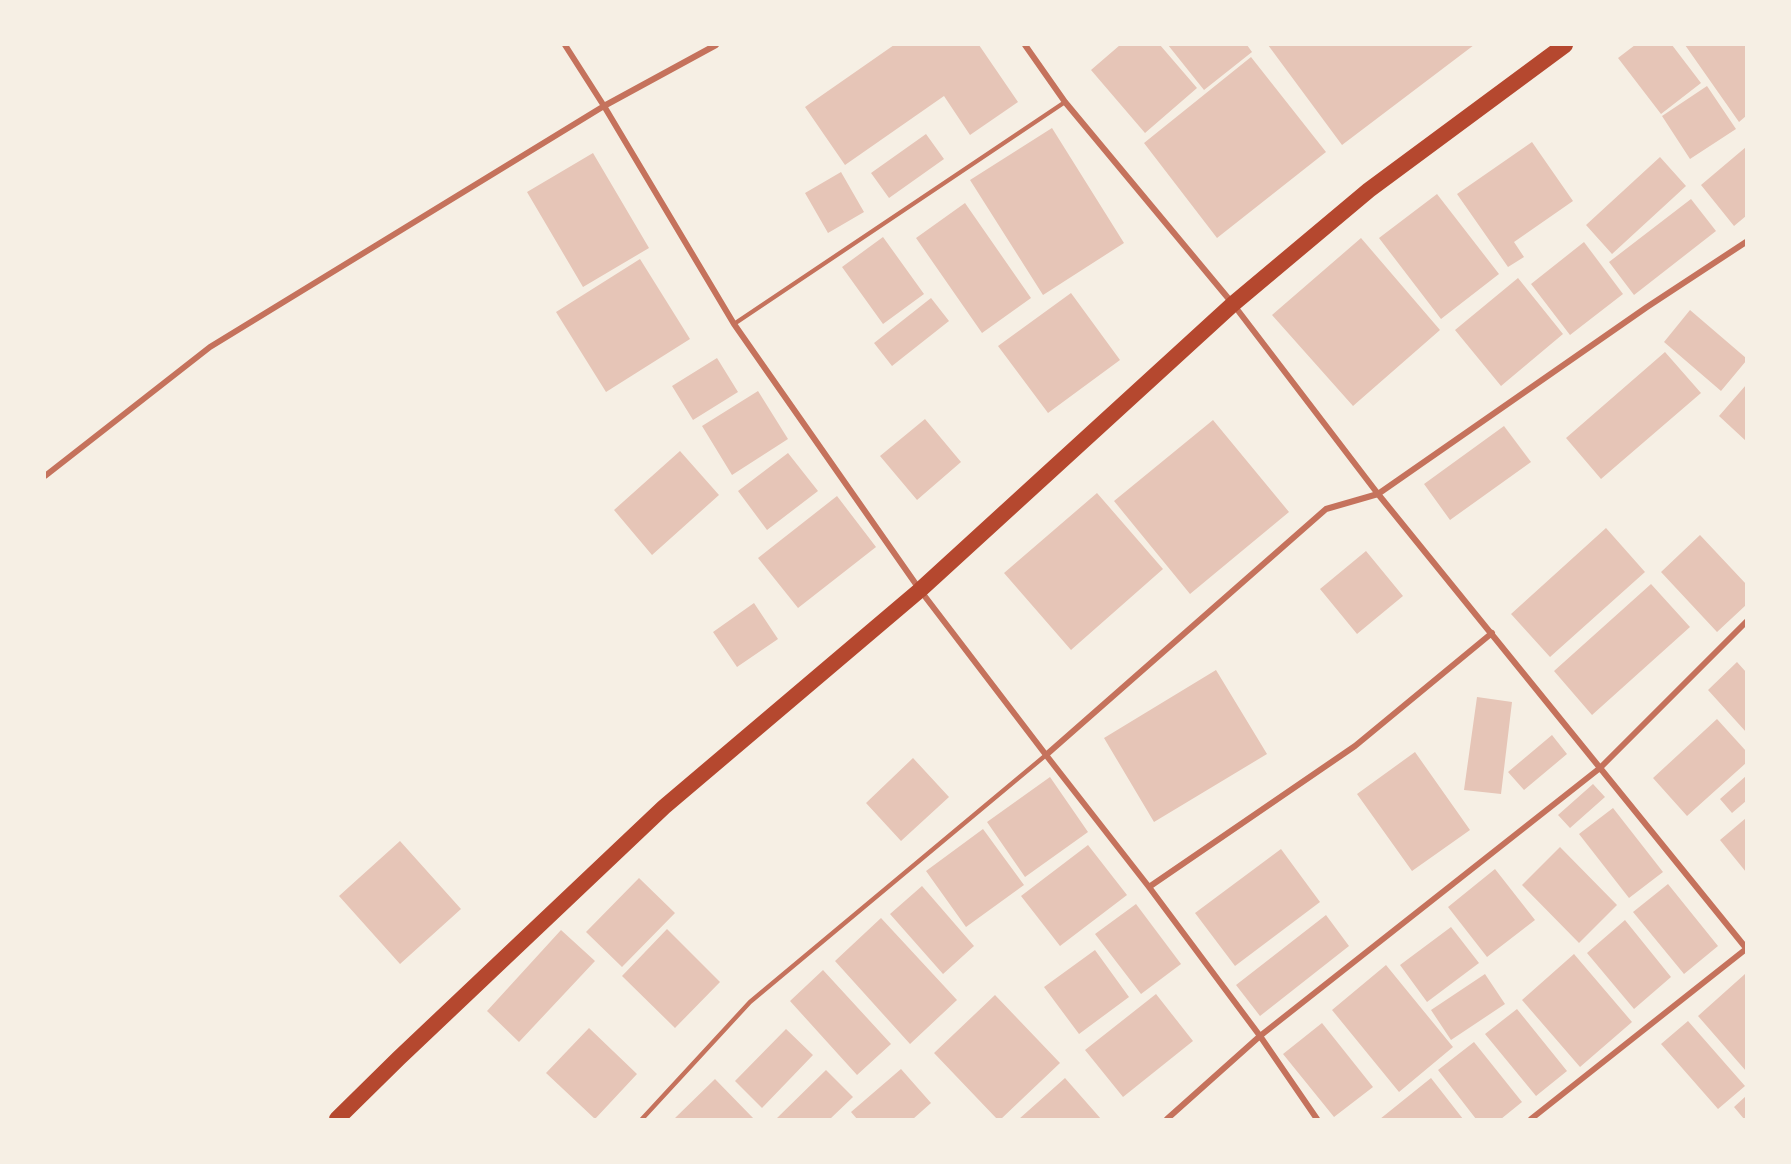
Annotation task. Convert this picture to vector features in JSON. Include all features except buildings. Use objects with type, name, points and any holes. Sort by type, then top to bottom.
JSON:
[{"type":"highway","points":[[337,1119],[664,807],[920,590],[1233,304],[1369,190],[1565,45]]},
{"type":"street","points":[[565,45],[734,324],[920,590],[1149,887],[1260,1036],[1317,1119]]},
{"type":"street","points":[[45,476],[210,346],[604,106],[716,45]]},
{"type":"street","points":[[1025,45],[1065,102],[1233,304],[1378,494],[1746,948],[1531,1119]]},
{"type":"street","points":[[1046,755],[1326,510],[1378,494],[1647,307],[1746,242]]},
{"type":"street","points":[[1167,1119],[1260,1036],[1600,768],[1746,622]]},
{"type":"street","points":[[1149,887],[1355,746],[1492,633]]},
{"type":"lane","points":[[734,324],[1065,102]]},
{"type":"lane","points":[[642,1119],[750,1002],[1046,755]]}]
